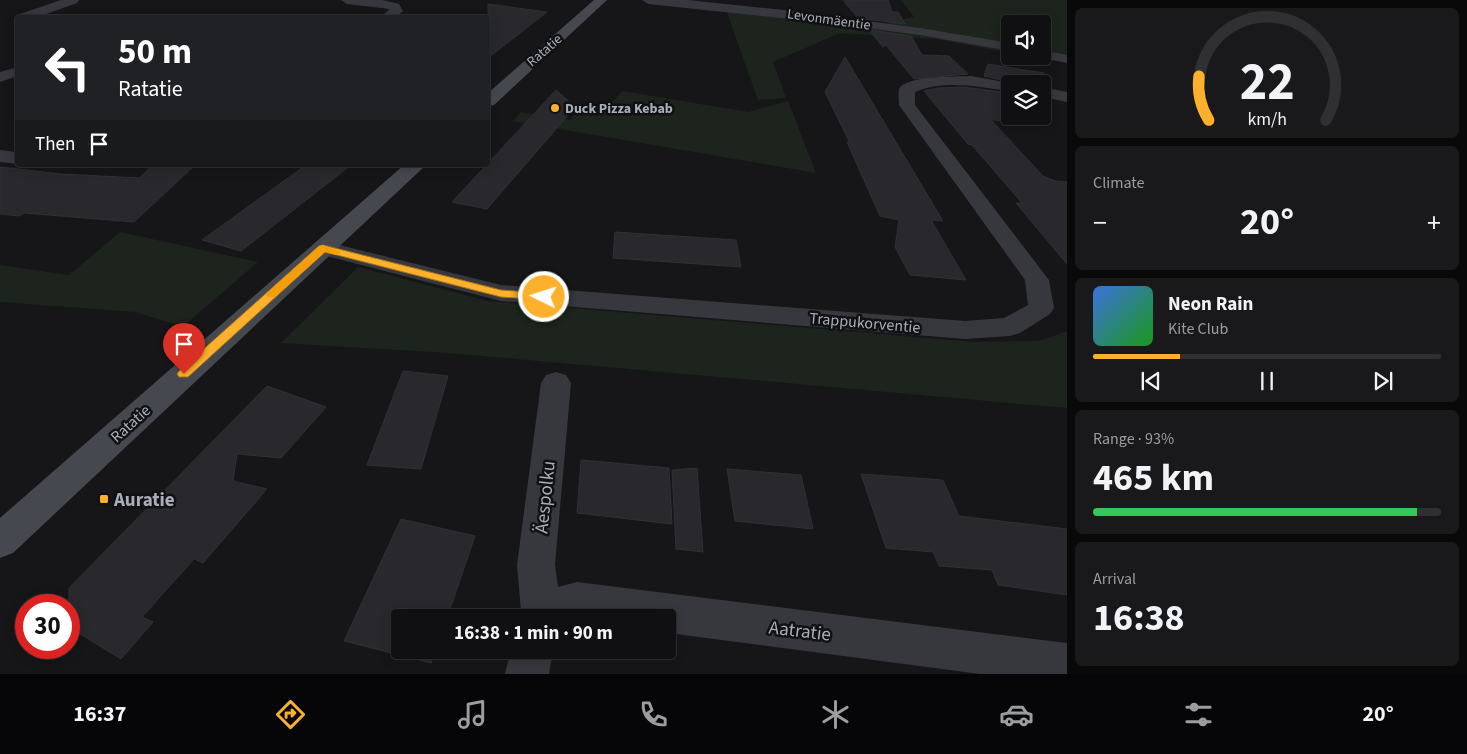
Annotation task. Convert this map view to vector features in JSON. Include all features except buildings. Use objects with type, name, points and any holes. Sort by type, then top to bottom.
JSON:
[{"type":"street","points":[[30,15],[73,0]]},
{"type":"street","points":[[348,0],[386,4],[395,7],[397,11],[391,15]]},
{"type":"street","name":"Ratatie","points":[[490,96],[601,0]]},
{"type":"street","name":"Levonmäentie","points":[[648,0],[774,12],[947,35],[1001,45]]},
{"type":"street","points":[[1051,56],[1067,59]]},
{"type":"street","points":[[0,76],[15,71]]},
{"type":"street","name":"Trappukorventie","points":[[323,248],[501,294],[965,330],[1010,327],[1041,308],[1037,280],[907,105],[907,90],[925,82],[971,81],[1001,85]]},
{"type":"street","points":[[1051,94],[1067,98]]},
{"type":"street","points":[[0,156],[15,158]]},
{"type":"street","name":"Ratatie","points":[[0,541],[414,167]]},
{"type":"street","name":"Äespolku","points":[[537,609],[536,565],[556,384]]},
{"type":"street","name":"Aatratie","points":[[566,609],[577,602],[632,609]]},
{"type":"street","name":"Aatratie","points":[[676,615],[1067,664]]},
{"type":"street","points":[[527,674],[530,659]]},
{"type":"shaded area","points":[[901,0],[1067,0],[1067,57],[1051,54],[1051,15],[1001,15],[1001,44],[882,24],[914,17]]},
{"type":"shaded area","points":[[726,10],[873,26],[1001,47],[1001,51],[936,39],[840,33],[773,62],[786,98],[758,100]]},
{"type":"shaded area","points":[[622,91],[748,112],[788,101],[816,173],[513,121],[521,112],[570,120],[580,106],[594,109],[598,103],[610,105]]},
{"type":"shaded area","points":[[120,232],[258,262],[187,323],[174,324],[135,312],[0,302],[0,265],[69,275]]},
{"type":"shaded area","points":[[358,267],[488,301],[974,342],[1039,341],[1067,331],[1067,408],[449,353],[281,343]]},
{"type":"slow traffic","points":[[271,295],[323,248],[336,252]]},
{"type":"place","name":"Duck Pizza Kebab","points":[[555,108]]},
{"type":"place","name":"Auratie","points":[[104,499]]},
{"type":"route","points":[[184,374],[323,248],[501,294],[544,297]]}]
